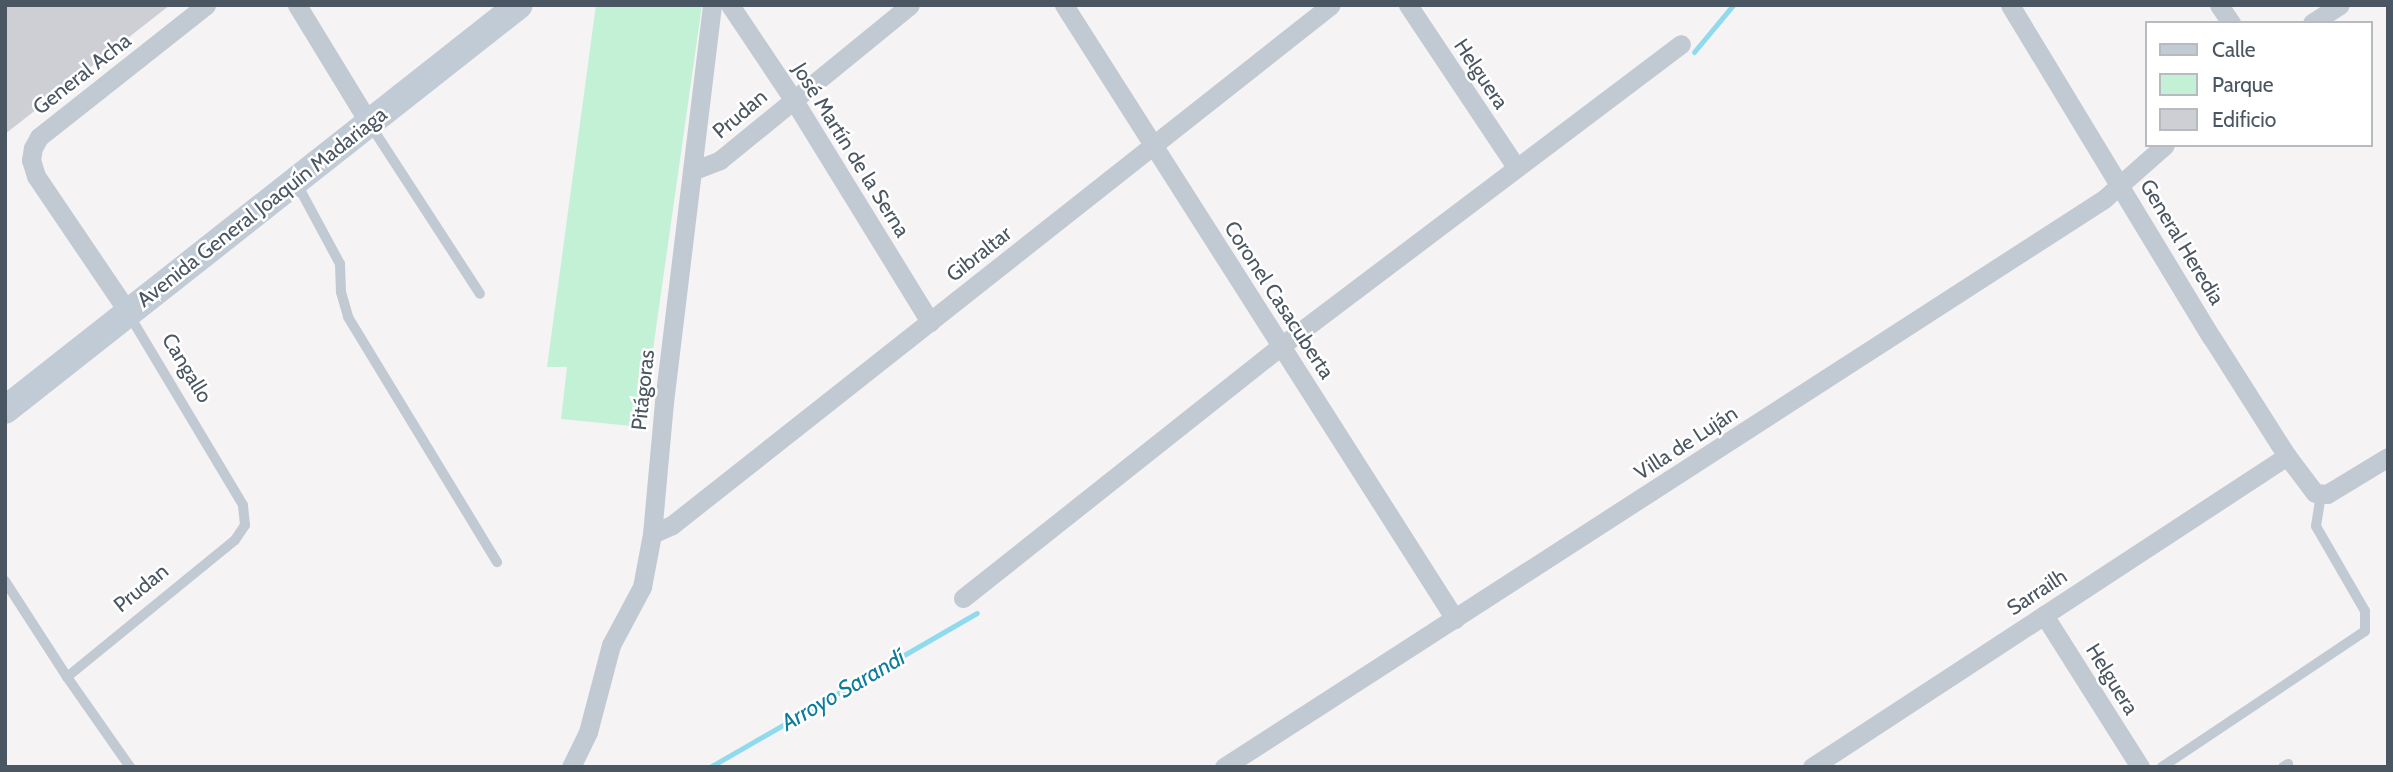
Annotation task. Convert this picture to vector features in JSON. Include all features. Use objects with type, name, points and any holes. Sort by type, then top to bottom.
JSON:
[{"type":"main road","name":"Avenida General Joaquín Madariaga","points":[[5,410],[519,5]]},
{"type":"street","name":"General Acha","points":[[31,160],[39,137],[206,5]]},
{"type":"street","points":[[297,5],[369,123]]},
{"type":"street","name":"Pitágoras","points":[[571,767],[588,732],[615,636],[631,612],[642,586],[652,534],[664,402],[712,5]]},
{"type":"street","name":"José Martín de la Serna","points":[[730,5],[793,99],[930,322]]},
{"type":"street","name":"Prudan","points":[[692,172],[720,160],[910,5]]},
{"type":"street","name":"Coronel Casacuberta","points":[[1064,5],[1455,619]]},
{"type":"street","name":"Gibraltar","points":[[652,534],[671,525],[1331,5]]},
{"type":"street","name":"Helguera","points":[[1408,5],[1516,167]]},
{"type":"street","name":"General Heredia","points":[[2010,5],[2287,456],[2315,493],[2321,496]]},
{"type":"street","points":[[2219,5],[2230,21]]},
{"type":"street","points":[[963,598],[1282,346],[1681,44]]},
{"type":"street","name":"Villa de Luján","points":[[1224,767],[2105,199],[2163,147]]},
{"type":"street","name":"Cangallo","points":[[31,160],[36,176],[128,312]]},
{"type":"street","name":"Sarrailh","points":[[1812,767],[2287,456]]},
{"type":"street","points":[[2321,496],[2388,457]]},
{"type":"street","name":"Helguera","points":[[2044,615],[2140,767]]},
{"type":"lane","points":[[369,123],[480,294]]},
{"type":"lane","points":[[295,181],[340,264],[341,292],[348,317],[498,562]]},
{"type":"lane","name":"Cangallo","points":[[128,312],[243,505],[245,525],[242,533]]},
{"type":"lane","points":[[2162,767],[2365,631],[2365,611],[2316,526],[2321,496]]},
{"type":"lane","name":"Prudan","points":[[66,677],[242,533]]},
{"type":"lane","points":[[5,581],[66,677],[130,767]]},
{"type":"green space","points":[[596,5],[702,5],[642,427],[561,419],[567,367],[547,367]]},
{"type":"building","points":[[5,5],[170,5],[5,134]]},
{"type":"waterway","name":"Arroyo Sarandí","points":[[1694,52],[1733,5]]},
{"type":"waterway","name":"Arroyo Sarandí","points":[[710,767],[977,613]]}]
